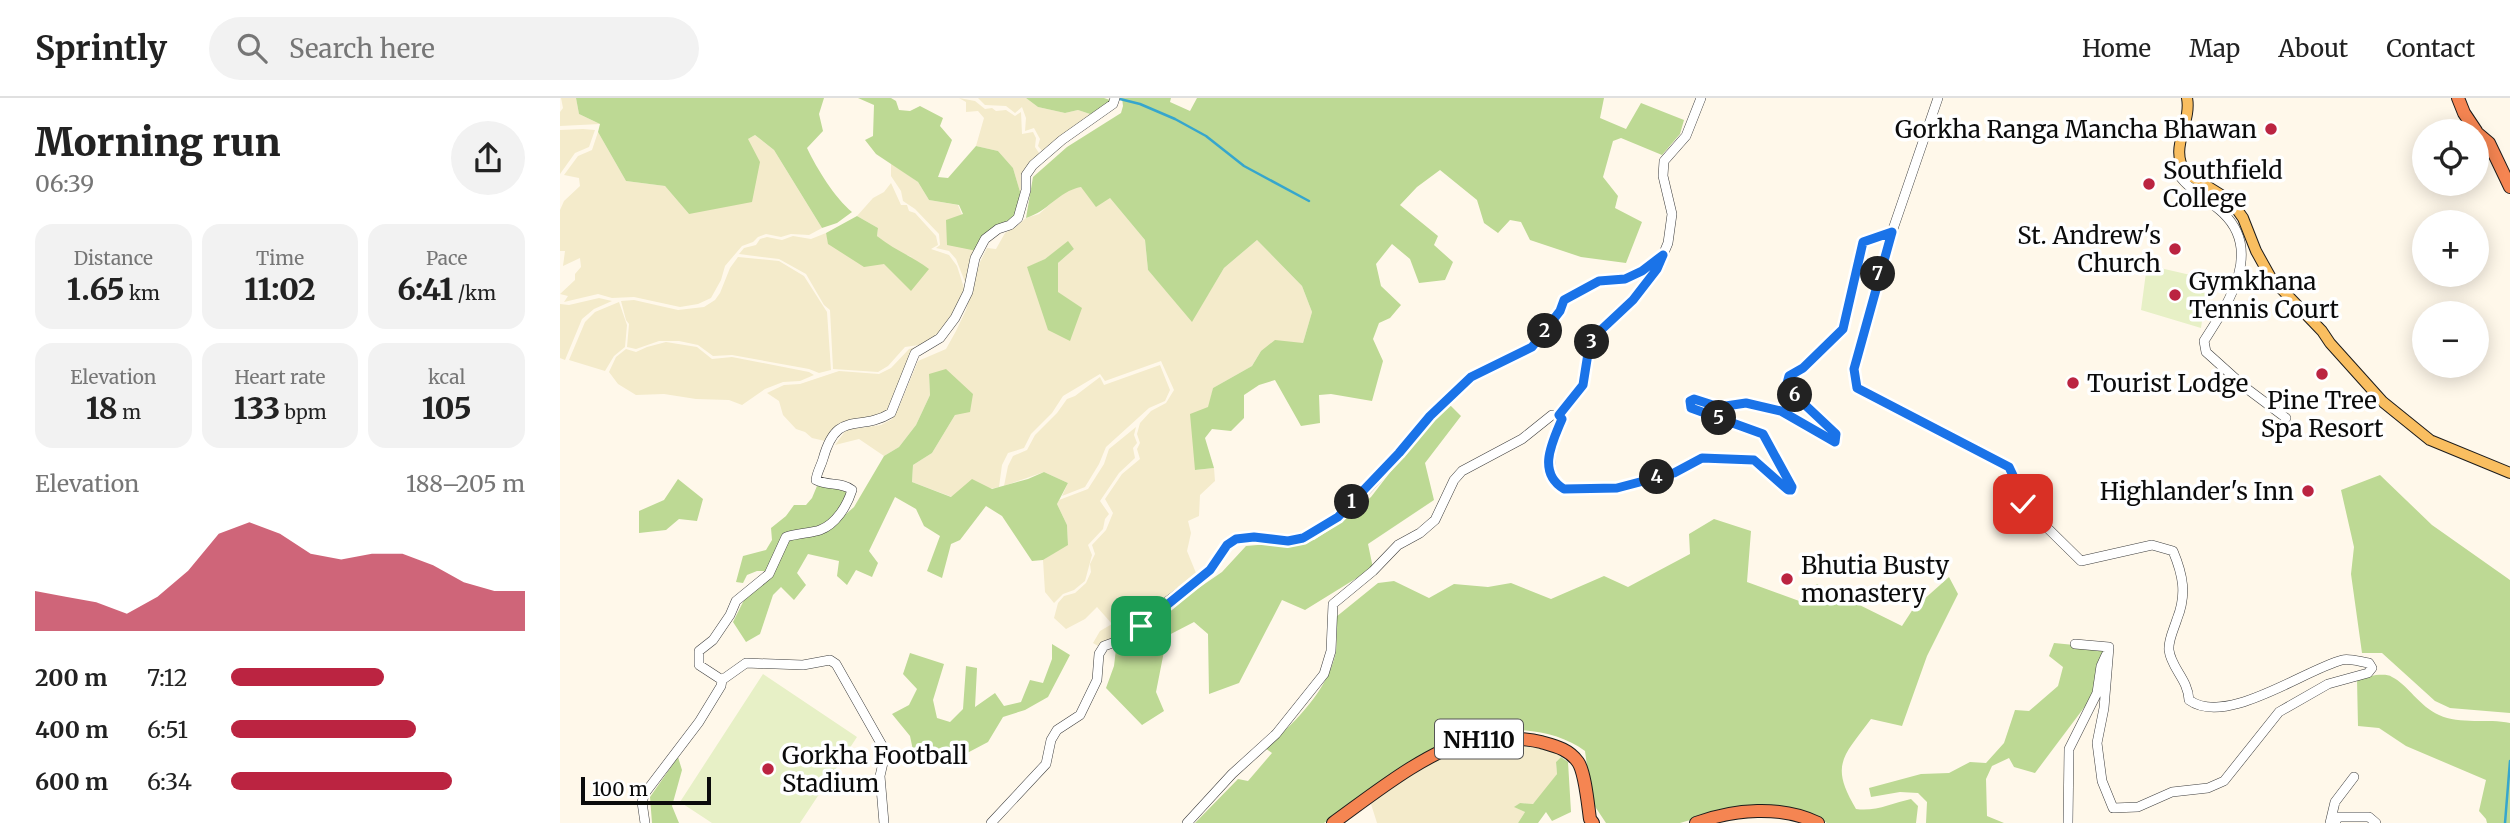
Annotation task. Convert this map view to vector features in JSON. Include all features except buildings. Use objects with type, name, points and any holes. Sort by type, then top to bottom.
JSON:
[{"type":"highway","points":[[2458,98],[2468,119]]},
{"type":"highway","points":[[2489,143],[2510,187]]},
{"type":"highway","name":"NH110","points":[[1333,823],[1392,781],[1436,755],[1473,740],[1513,739],[1534,740],[1566,749],[1579,763],[1590,819],[1594,823]]},
{"type":"highway","points":[[1696,823],[1751,811],[1785,811],[1818,823]]},
{"type":"main road","points":[[2186,101],[2179,161],[2186,173],[2231,201],[2243,218],[2256,251],[2271,278],[2384,402],[2430,440],[2510,473]]},
{"type":"street","points":[[722,680],[699,665],[699,651],[719,633],[736,601],[769,574],[786,537],[801,532],[819,531],[834,522],[849,499],[852,490],[845,485],[816,480],[832,435],[841,426],[884,417],[891,413],[915,353],[940,338],[955,318],[968,292],[975,258],[985,239],[1018,218],[1026,190],[1026,175],[1033,165],[1062,140],[1114,104],[1115,98]]},
{"type":"street","points":[[1559,415],[1583,385],[1589,347],[1601,330],[1641,290],[1657,269],[1668,243],[1672,214],[1663,176],[1664,161],[1686,136],[1700,98]]},
{"type":"street","points":[[1938,98],[1892,232],[1854,369],[1857,388],[2009,467],[2023,504],[2081,561],[2152,545],[2173,551],[2185,585],[2181,610],[2170,638],[2169,652],[2189,688],[2189,700],[2199,707],[2220,707],[2261,696],[2344,659],[2369,663],[2372,668],[2368,673],[2328,684],[2280,712],[2224,781],[2208,788],[2172,792],[2138,807],[2113,808],[2102,781],[2096,743],[2104,708],[2109,647]]},
{"type":"street","points":[[2179,161],[2175,169],[2179,176],[2230,222],[2240,253],[2241,265],[2233,294],[2204,341],[2206,352],[2246,388],[2286,418]]},
{"type":"street","points":[[1559,415],[1562,419],[1552,438],[1549,451],[1552,477],[1564,489],[1617,488],[1674,473],[1702,458],[1754,460],[1791,490],[1792,487],[1763,434],[1691,408],[1690,401],[1694,399],[1719,407],[1746,403],[1781,411],[1835,442],[1836,434],[1786,387],[1789,376],[1803,368],[1843,329],[1863,242],[1892,232]]},
{"type":"street","points":[[991,823],[1045,764],[1051,740],[1057,730],[1080,715],[1097,680],[1099,654],[1104,646],[1137,634],[1150,618],[1210,570],[1227,545],[1236,539],[1254,537],[1288,541],[1303,538],[1338,517],[1430,416],[1471,377],[1532,347],[1560,311],[1564,300],[1599,281],[1625,279],[1642,271],[1663,255]]},
{"type":"street","points":[[1187,823],[1232,774],[1276,734],[1324,674],[1331,651],[1334,604],[1373,571],[1398,545],[1420,533],[1435,520],[1454,481],[1462,471],[1522,439],[1552,415],[1559,415]]},
{"type":"street","points":[[2075,643],[2109,647]]},
{"type":"street","points":[[2068,823],[2069,749],[2097,693],[2101,666],[2109,647]]},
{"type":"street","points":[[645,823],[642,802],[645,793],[710,706],[718,694],[722,680],[746,663],[789,666],[830,660],[836,664],[883,747],[885,754],[880,776],[884,823]]},
{"type":"street","points":[[2332,823],[2335,802],[2354,777]]},
{"type":"street","points":[[2332,823],[2338,817],[2369,817],[2376,823]]},
{"type":"shaded area","points":[[561,98],[576,98],[579,114],[600,124],[560,126],[560,112],[563,108]]},
{"type":"shaded area","points":[[959,98],[975,101],[985,109],[1006,110],[1015,116],[1021,112],[1022,134],[1033,132],[1036,138],[1035,147],[1041,156],[1031,163],[1021,195],[1013,168],[998,151],[976,146],[984,118],[978,111],[966,112],[966,102]]},
{"type":"shaded area","points":[[978,98],[1026,98],[1038,107],[1065,113],[1078,110],[1093,115],[1044,153],[1038,146],[1040,139],[1034,128],[1025,131],[1026,118],[1022,107],[1015,113],[1006,106],[985,105]]},
{"type":"shaded area","points":[[560,130],[595,130],[589,147],[575,153],[560,174]]},
{"type":"shaded area","points":[[598,132],[626,181],[665,186],[689,214],[748,139],[755,135],[774,150],[822,228],[809,235],[791,234],[781,237],[766,234],[742,246],[725,266],[711,298],[698,304],[680,307],[634,297],[612,298],[598,294],[564,302],[568,296],[560,294],[575,280],[575,274],[581,267],[580,258],[563,266],[565,251],[560,251],[560,210],[564,201],[580,186],[579,178],[564,175],[578,156],[592,150]]},
{"type":"shaded area","points":[[891,163],[918,182],[929,200],[958,205],[977,251],[967,287],[956,259],[949,251],[936,248],[940,245],[939,234],[915,209],[903,201],[901,191],[891,176]]},
{"type":"shaded area","points":[[891,183],[901,205],[907,205],[909,211],[915,213],[936,236],[938,245],[931,249],[949,255],[957,266],[965,291],[946,328],[926,344],[905,347],[888,366],[878,372],[833,369],[830,310],[824,305],[806,274],[779,259],[739,254],[744,248],[756,245],[760,239],[767,237],[782,240],[793,236],[811,239],[826,233],[829,244],[912,257],[895,251],[877,236],[878,228],[857,216]]},
{"type":"shaded area","points":[[1081,187],[1110,198],[1145,240],[1148,270],[1192,321],[1224,268],[1257,240],[1302,286],[1312,312],[1303,343],[1261,351],[1252,366],[1213,388],[1196,470],[1214,468],[1215,481],[1200,495],[1199,516],[1188,521],[1191,533],[1187,551],[1196,573],[1138,619],[1132,632],[1101,642],[1098,646],[1093,643],[1100,631],[1112,624],[1097,607],[1085,619],[1066,629],[1054,618],[1058,603],[1064,596],[1075,593],[1086,583],[1091,572],[1090,564],[1095,554],[1092,545],[1106,530],[1113,513],[1105,499],[1122,474],[1140,459],[1137,434],[1140,423],[1151,411],[1166,403],[1174,390],[1161,361],[1105,381],[1100,374],[1063,396],[1052,413],[1031,434],[1024,448],[1008,453],[1002,465],[999,487],[952,497],[912,482],[913,465],[932,453],[955,415],[929,374],[930,395],[916,425],[899,447],[884,456],[859,439],[835,445],[846,430],[881,425],[892,419],[918,361],[946,349],[956,331],[987,248],[996,249],[1005,233],[1026,218],[1039,214],[1066,190]],"holes":[[[1068,242],[1074,249],[1058,263],[1058,292],[1027,268]]]},
{"type":"shaded area","points":[[738,257],[779,261],[804,276],[827,312],[831,370],[819,373],[732,355],[713,356],[698,345],[679,341],[659,341],[636,349],[627,347],[629,324],[621,301],[634,300],[678,310],[704,307],[720,293],[730,268]]},
{"type":"shaded area","points":[[599,298],[612,301],[594,309],[582,319],[565,360],[560,358],[560,304],[569,305]]},
{"type":"shaded area","points":[[619,302],[627,325],[625,347],[614,356],[605,371],[569,360],[585,322],[595,312]]},
{"type":"shaded area","points":[[666,342],[697,347],[712,359],[732,357],[814,375],[765,389],[742,405],[729,400],[664,394],[636,395],[618,384],[609,372],[616,357],[626,349],[636,352]]},
{"type":"shaded area","points":[[921,348],[886,414],[834,430],[825,441],[812,438],[796,429],[783,415],[779,401],[767,393],[784,385],[800,384],[839,371],[879,374],[891,368],[909,349]]},
{"type":"shaded area","points":[[1160,365],[1170,390],[1165,401],[1149,408],[1106,447],[1085,487],[1062,496],[1068,483],[1044,472],[1004,486],[1013,456],[1027,450],[1035,435],[1067,399],[1100,377],[1104,385]]},
{"type":"shaded area","points":[[1136,427],[1134,435],[1137,443],[1133,448],[1135,458],[1119,473],[1100,501],[1109,514],[1103,529],[1088,545],[1092,555],[1085,581],[1074,590],[1063,594],[1054,603],[1045,592],[1043,560],[1068,544],[1067,525],[1057,504],[1059,500],[1088,489],[1104,464],[1109,449]]},
{"type":"shaded area","points":[[1483,744],[1535,747],[1555,752],[1561,757],[1556,762],[1557,774],[1544,793],[1533,804],[1520,803],[1515,807],[1525,812],[1518,823],[1377,823],[1371,804],[1395,785],[1439,758]]},
{"type":"green space","points":[[576,98],[824,98],[819,114],[823,131],[807,148],[827,183],[852,212],[837,223],[822,228],[774,150],[755,135],[748,139],[760,162],[752,202],[689,214],[665,186],[626,181],[598,132],[600,124],[579,114]]},
{"type":"green space","points":[[858,98],[891,98],[896,101],[899,110],[910,111],[920,106],[943,118],[940,126],[952,140],[938,177],[948,178],[976,146],[998,151],[1013,168],[1021,195],[1013,219],[977,251],[947,245],[946,220],[963,214],[959,205],[929,200],[918,182],[876,154],[865,140],[873,136],[874,105]]},
{"type":"green space","points":[[1026,98],[1110,100],[1109,105],[1093,115],[1078,110],[1065,113],[1038,107]]},
{"type":"green space","points":[[1122,98],[1171,98],[1170,102],[1190,111],[1197,98],[1604,98],[1600,118],[1626,129],[1641,103],[1684,120],[1680,134],[1662,155],[1621,138],[1613,141],[1603,177],[1618,196],[1615,208],[1642,222],[1626,263],[1581,257],[1530,240],[1521,222],[1510,220],[1498,233],[1484,223],[1477,200],[1440,170],[1417,187],[1400,205],[1438,236],[1434,245],[1453,262],[1445,280],[1419,283],[1410,259],[1392,244],[1376,264],[1381,286],[1401,305],[1390,318],[1379,323],[1373,339],[1383,361],[1372,401],[1331,394],[1319,395],[1320,423],[1301,426],[1275,380],[1259,385],[1244,395],[1244,418],[1231,431],[1212,429],[1205,438],[1214,468],[1195,470],[1190,414],[1208,407],[1213,388],[1252,366],[1261,351],[1275,340],[1303,343],[1312,312],[1302,286],[1257,240],[1224,268],[1192,322],[1148,270],[1145,240],[1110,198],[1096,207],[1081,187],[1073,189],[1026,218],[1033,177],[1067,147],[1121,113]]},
{"type":"green space","points":[[857,216],[878,228],[877,236],[883,241],[929,269],[911,291],[884,264],[864,267],[828,244],[826,233]]},
{"type":"green space","points":[[1068,241],[1074,249],[1058,263],[1058,292],[1082,308],[1070,341],[1048,330],[1027,267],[1045,259]]},
{"type":"green space","name":"Gymkhana Tennis Court","points":[[2147,265],[2208,279],[2201,328],[2141,310]]},
{"type":"green space","points":[[946,369],[973,394],[970,412],[955,415],[932,453],[913,465],[912,482],[951,497],[972,479],[992,489],[1044,472],[1068,483],[1057,504],[1067,525],[1068,545],[1043,560],[1032,561],[1002,516],[986,506],[960,540],[951,544],[942,578],[927,571],[940,536],[924,526],[916,509],[895,497],[869,551],[878,563],[872,577],[856,570],[847,585],[837,576],[839,561],[808,554],[797,573],[806,585],[794,600],[781,587],[773,595],[760,634],[746,642],[733,622],[744,600],[760,585],[789,539],[837,522],[854,507],[884,456],[899,447],[916,425],[930,395],[929,374]]},
{"type":"green space","points":[[1448,403],[1461,416],[1425,463],[1434,500],[1368,544],[1373,568],[1305,610],[1282,600],[1239,683],[1209,694],[1208,634],[1194,622],[1167,636],[1156,692],[1164,711],[1142,725],[1106,688],[1114,666],[1116,649],[1222,572],[1246,546],[1314,540],[1340,523],[1371,497],[1432,418]]},
{"type":"green space","points":[[2380,475],[2432,525],[2510,580],[2510,713],[2450,708],[2435,701],[2382,653],[2362,653],[2351,574],[2354,547],[2341,490]]},
{"type":"green space","points":[[678,479],[703,499],[697,521],[679,519],[666,530],[639,533],[639,511],[664,500]]},
{"type":"green space","points":[[817,486],[845,489],[847,494],[833,517],[821,525],[783,536],[767,571],[757,571],[747,575],[743,583],[736,582],[743,556],[766,550],[772,540],[771,528],[786,516],[794,505],[806,505]]},
{"type":"green space","points":[[1714,519],[1751,531],[1747,582],[1802,602],[1817,584],[1902,626],[1913,609],[1949,577],[1958,594],[1927,656],[1902,726],[1871,719],[1853,742],[1843,761],[1843,781],[1856,809],[1877,808],[1911,799],[1918,806],[1916,823],[1827,823],[1818,818],[1704,816],[1680,823],[1606,823],[1592,802],[1585,751],[1553,735],[1534,731],[1495,730],[1441,744],[1324,823],[1195,823],[1238,779],[1248,781],[1272,753],[1265,748],[1307,707],[1331,669],[1336,647],[1336,617],[1378,583],[1394,581],[1429,598],[1454,584],[1488,587],[1511,583],[1551,599],[1604,576],[1628,587],[1690,554],[1689,534]]},
{"type":"green space","points":[[2054,643],[2105,648],[2098,666],[2095,693],[2035,773],[2014,767],[2009,758],[1992,766],[1986,779],[1987,816],[2004,823],[1926,823],[1927,802],[1918,793],[1900,792],[1871,797],[1869,788],[1921,774],[1949,773],[1970,762],[1986,763],[2004,743],[2015,710],[2029,711],[2058,686],[2063,667],[2049,656]]},
{"type":"green space","points":[[1052,644],[1070,655],[1048,697],[1025,710],[1003,717],[988,742],[952,761],[914,755],[910,736],[892,714],[909,705],[917,689],[903,674],[910,653],[944,664],[933,700],[937,718],[950,722],[963,709],[966,666],[977,668],[975,707],[995,693],[1004,706],[1021,702],[1030,680],[1043,683],[1052,659]]},
{"type":"green space","name":"Gorkha Football Stadium","points":[[763,674],[857,737],[800,823],[712,823],[680,802]]},
{"type":"green space","points":[[2389,675],[2398,680],[2426,707],[2447,718],[2510,723],[2510,823],[2487,823],[2479,811],[2486,780],[2406,746],[2379,728],[2358,726],[2357,679]]},
{"type":"green space","points":[[678,757],[682,770],[672,806],[679,823],[652,823],[650,797]]},
{"type":"green space","points":[[1561,757],[1568,762],[1571,812],[1552,821],[1546,812],[1538,823],[1518,823],[1525,812],[1514,807],[1520,803],[1533,804],[1557,774],[1556,762]]},
{"type":"waterway","points":[[1116,98],[1140,104],[1175,119],[1206,136],[1244,166],[1309,201]]},
{"type":"waterway","points":[[2505,823],[2510,761]]},
{"type":"place","name":"Gorkha Ranga Mancha Bhawan","points":[[2271,129]]},
{"type":"place","name":"Southfield College","points":[[2149,184]]},
{"type":"place","name":"St. Andrew's Church","points":[[2175,249]]},
{"type":"place","name":"Gymkhana Tennis Court","points":[[2175,295]]},
{"type":"place","name":"Pine Tree Spa Resort","points":[[2322,374]]},
{"type":"place","name":"Tourist Lodge","points":[[2073,383]]},
{"type":"place","name":"Highlander's Inn","points":[[2308,491]]},
{"type":"place","name":"Bhutia Busty monastery","points":[[1787,579]]},
{"type":"place","name":"Gorkha Football Stadium","points":[[768,769]]},
{"type":"route","points":[[1141,626],[1210,570],[1227,545],[1236,539],[1245,536],[1288,541],[1303,538],[1338,517],[1409,443],[1444,401],[1471,377],[1532,347],[1560,311],[1564,300],[1599,281],[1625,279],[1642,271],[1663,255],[1657,269],[1633,300],[1601,330],[1589,347],[1583,385],[1559,415],[1562,419],[1552,438],[1549,451],[1552,477],[1557,485],[1564,489],[1617,488],[1674,473],[1702,458],[1754,460],[1791,490],[1792,487],[1763,434],[1691,408],[1690,401],[1694,399],[1719,407],[1746,403],[1781,411],[1835,442],[1836,434],[1786,387],[1789,376],[1803,368],[1843,329],[1863,242],[1892,232],[1875,284],[1854,369],[1857,388],[2009,467],[2023,504]]}]
